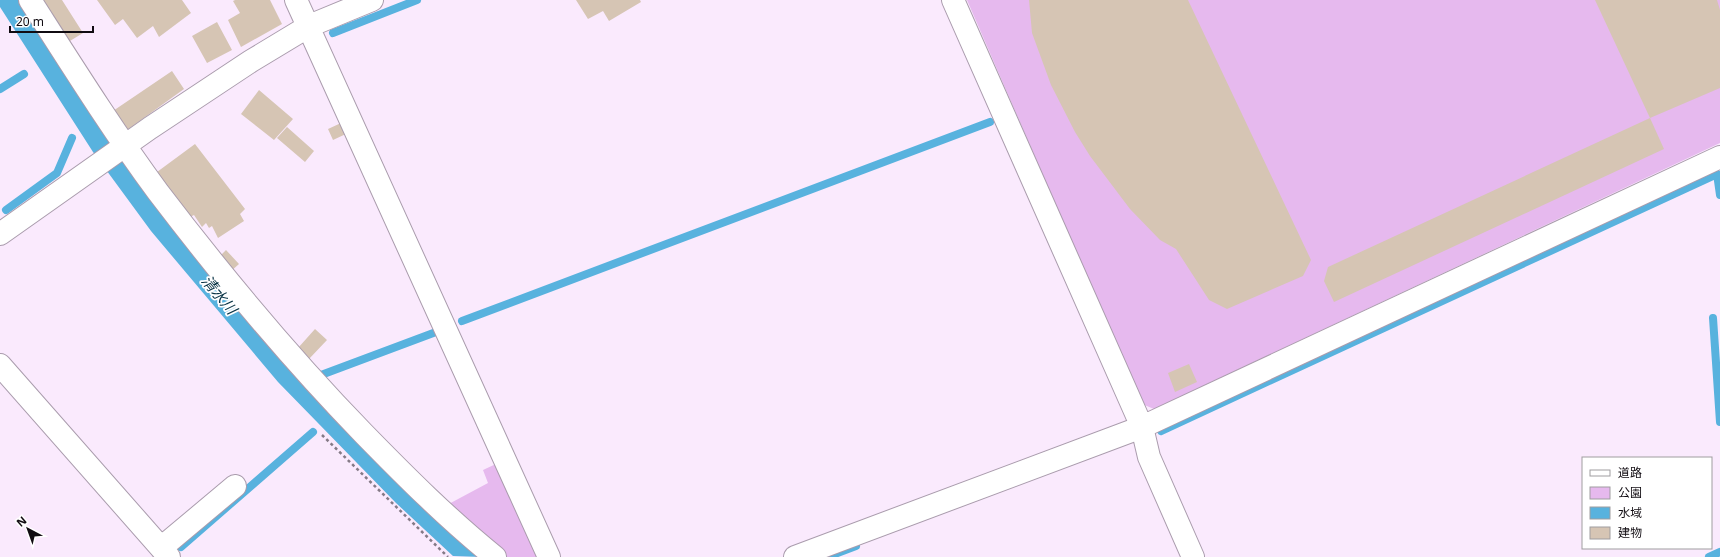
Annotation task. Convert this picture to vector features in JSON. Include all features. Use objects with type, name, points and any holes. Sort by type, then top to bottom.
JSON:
[{"type":"street","points":[[30,0],[157,190],[218,269],[314,382],[380,451],[458,527],[495,557]]},
{"type":"street","points":[[296,0],[549,557]]},
{"type":"street","points":[[0,234],[126,145],[251,60],[309,26],[372,0]]},
{"type":"street","points":[[954,0],[1142,427],[1149,457],[1193,557]]},
{"type":"street","points":[[794,557],[1142,427],[1720,157]]},
{"type":"street","points":[[0,365],[165,552],[235,486]]},
{"type":"path","points":[[322,435],[448,557]]},
{"type":"green space","points":[[967,0],[1720,0],[1720,143],[1154,409],[1142,404]]},
{"type":"green space","points":[[498,463],[540,557],[504,557],[445,506],[488,483],[483,470]]},
{"type":"water","name":"清水川","points":[[0,0],[22,0],[111,138],[482,557],[453,556],[396,503],[278,382],[151,231],[93,152],[0,7]]},
{"type":"building","points":[[37,0],[62,0],[83,33],[65,44]]},
{"type":"building","points":[[97,0],[182,0],[191,13],[159,37],[153,26],[137,38],[123,19],[115,25]]},
{"type":"building","points":[[270,0],[282,24],[241,47],[228,20],[240,13],[233,1]]},
{"type":"building","points":[[576,0],[640,0],[641,2],[609,21],[603,11],[588,19]]},
{"type":"building","points":[[1029,0],[1188,0],[1311,260],[1303,276],[1227,309],[1209,300],[1176,249],[1160,240],[1130,209],[1090,156],[1075,132],[1051,85],[1032,33]]},
{"type":"building","points":[[1595,0],[1717,0],[1720,10],[1720,88],[1650,118]]},
{"type":"building","points":[[217,22],[232,50],[207,63],[192,36]]},
{"type":"building","points":[[172,71],[184,89],[123,133],[110,113]]},
{"type":"building","points":[[259,90],[293,119],[274,140],[241,114]]},
{"type":"building","points":[[1650,118],[1664,149],[1334,302],[1324,281],[1328,267]]},
{"type":"building","points":[[341,123],[348,133],[333,140],[328,129]]},
{"type":"building","points":[[287,127],[314,151],[305,162],[277,138]]},
{"type":"building","points":[[195,144],[245,209],[240,214],[244,221],[218,238],[212,226],[209,228],[206,223],[202,227],[194,215],[190,217],[157,172]]},
{"type":"building","points":[[226,250],[239,264],[230,272],[217,259]]},
{"type":"building","points":[[315,329],[327,340],[309,359],[298,348]]},
{"type":"building","points":[[1189,364],[1197,382],[1175,392],[1168,373]]},
{"type":"waterway","points":[[333,33],[417,0]]},
{"type":"waterway","points":[[0,89],[24,74]]},
{"type":"waterway","points":[[462,321],[990,122]]},
{"type":"waterway","points":[[6,210],[57,173],[72,138]]},
{"type":"waterway","points":[[1161,431],[1717,174],[1720,195]]},
{"type":"waterway","points":[[1713,318],[1720,422]]},
{"type":"waterway","points":[[321,375],[436,332]]},
{"type":"waterway","points":[[181,547],[313,432]]},
{"type":"waterway","points":[[827,557],[856,546]]},
{"type":"waterway","points":[[1709,557],[1720,552]]}]
